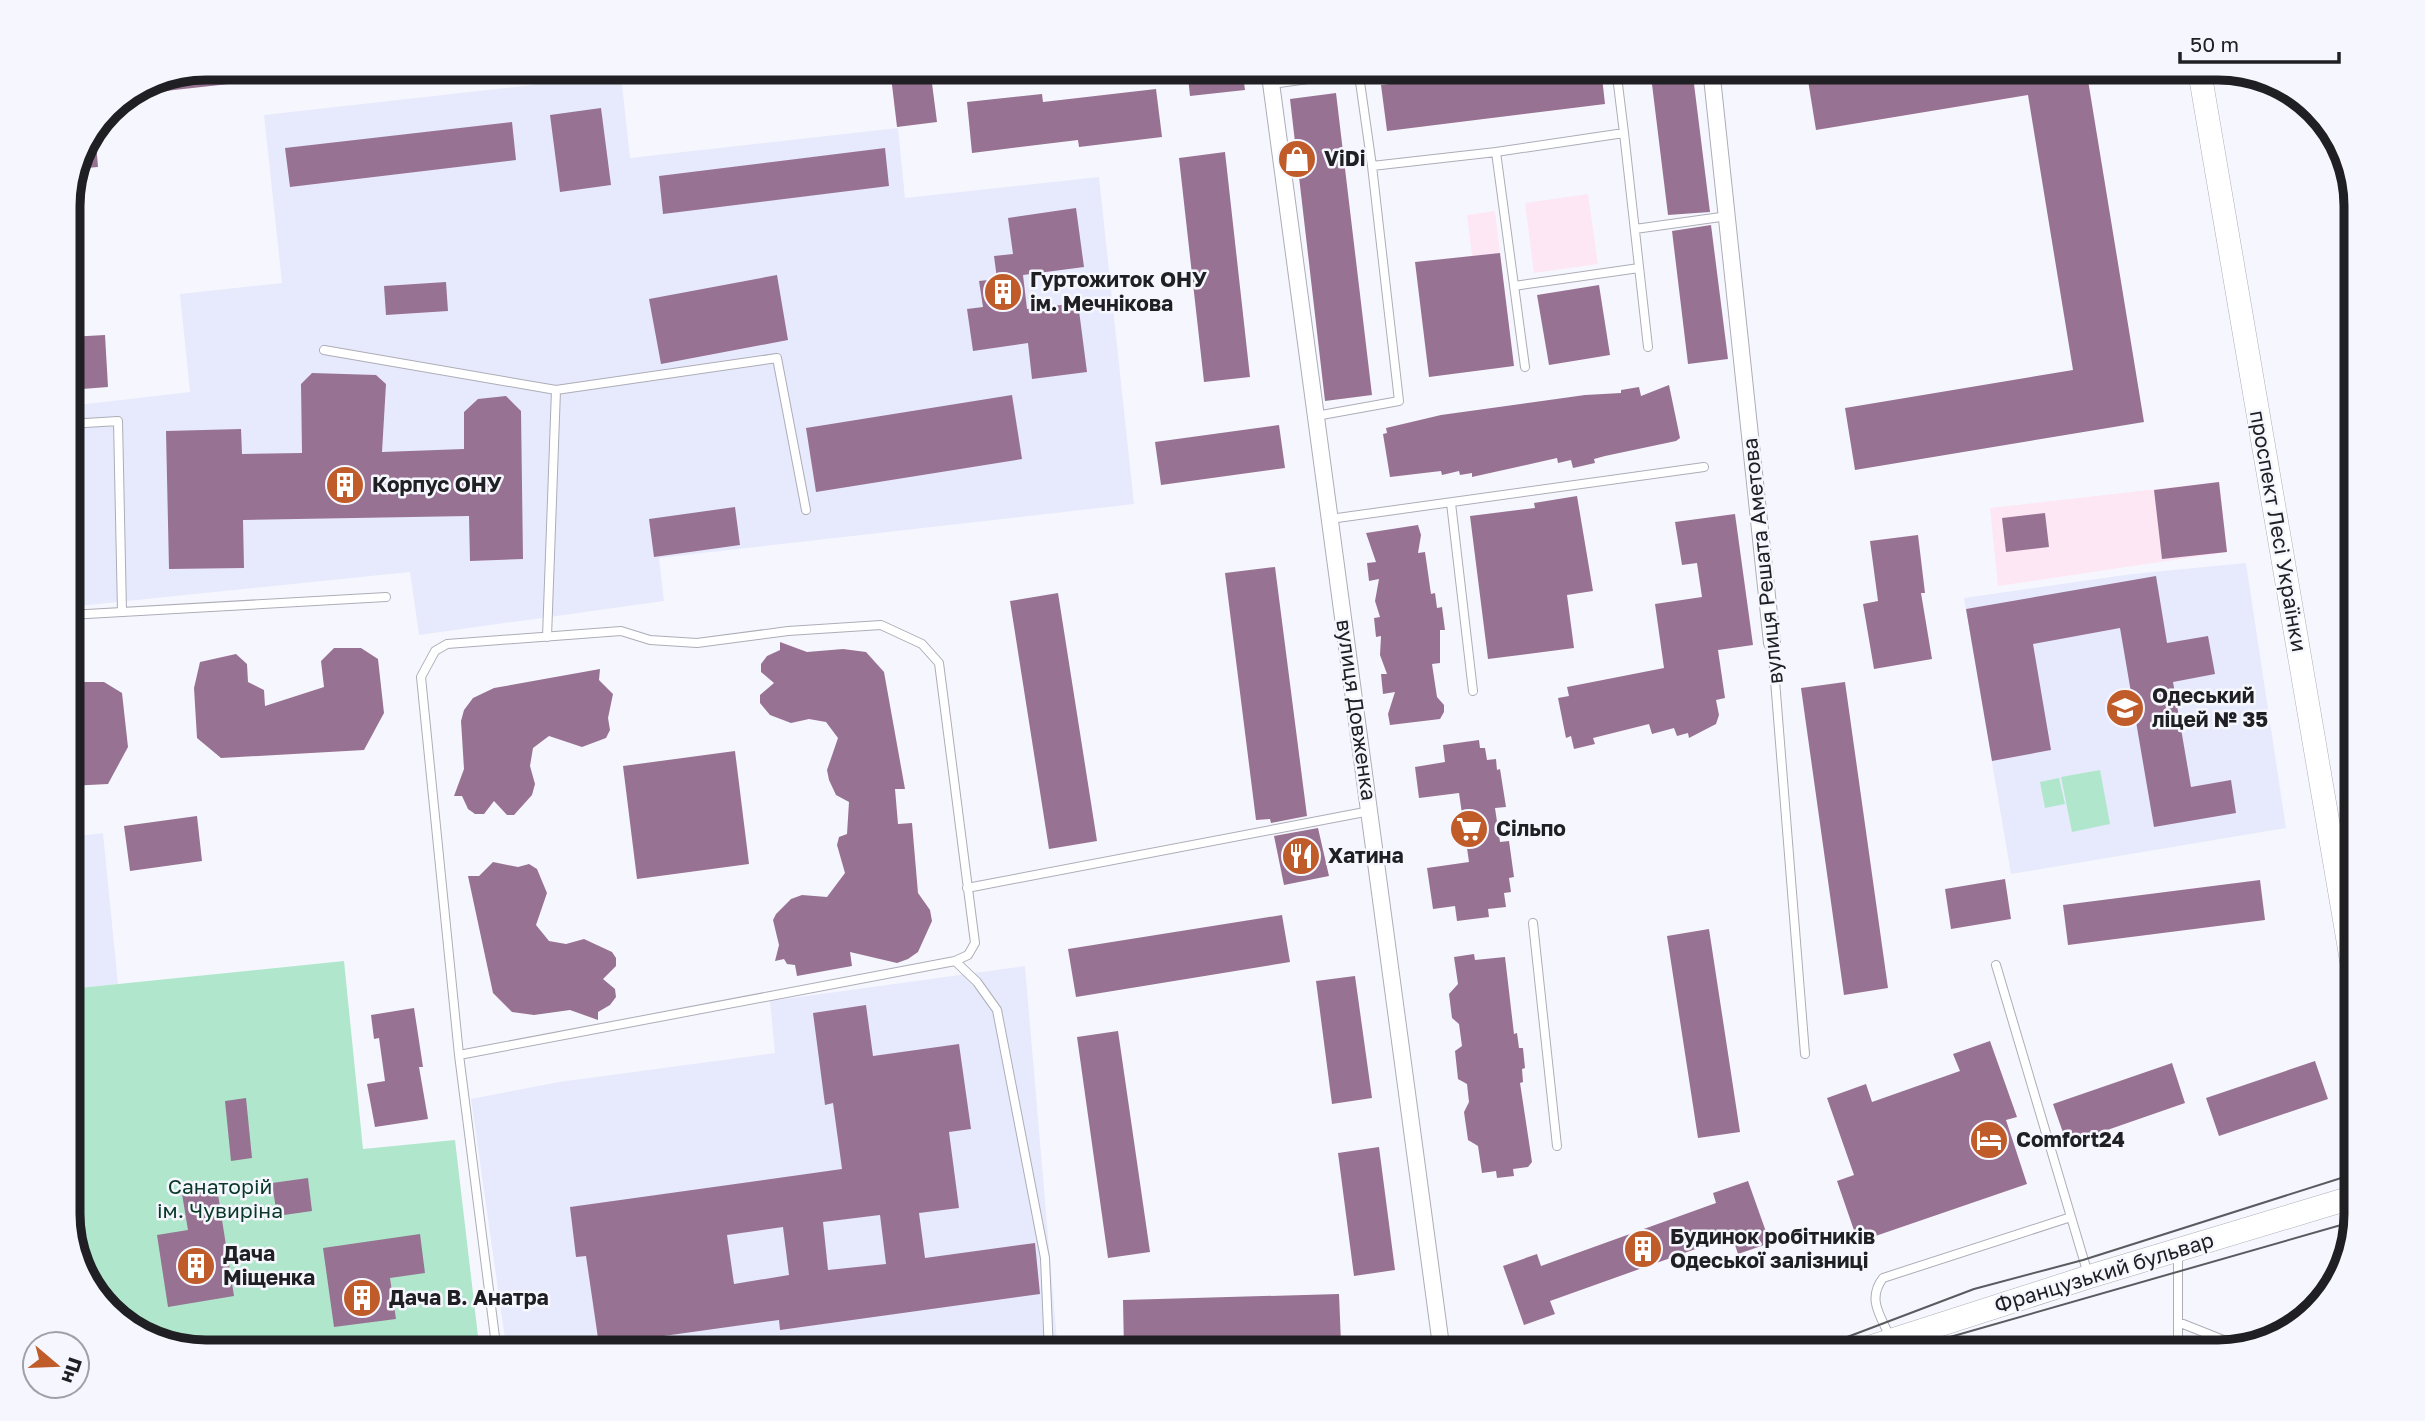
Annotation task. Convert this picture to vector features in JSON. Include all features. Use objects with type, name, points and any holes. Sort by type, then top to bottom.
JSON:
[{"type":"street","name":"вулиця Довженка","points":[[1271,80],[1440,1340]]},
{"type":"street","name":"вулиця Решата Аметова","points":[[1712,80],[1772,643]]},
{"type":"street","name":"проспект Лесі Українки","points":[[2201,80],[2344,917]]},
{"type":"street","name":"Французький бульвар","points":[[1886,1340],[2344,1200]]},
{"type":"lane","points":[[1316,416],[1399,401],[1360,80]]},
{"type":"lane","points":[[1617,80],[1648,347]]},
{"type":"lane","points":[[1371,166],[1496,152],[1624,133]]},
{"type":"lane","points":[[1496,152],[1525,367]]},
{"type":"lane","points":[[1635,229],[1728,216]]},
{"type":"lane","points":[[1514,286],[1639,268]]},
{"type":"lane","points":[[324,350],[556,390],[777,358],[806,510]]},
{"type":"lane","points":[[547,637],[556,390]]},
{"type":"lane","points":[[81,423],[118,421],[122,612]]},
{"type":"lane","points":[[1330,519],[1704,467]]},
{"type":"lane","points":[[1451,503],[1473,691]]},
{"type":"lane","points":[[81,614],[386,597]]},
{"type":"lane","points":[[459,1055],[955,961],[968,955],[975,943],[939,663],[922,644],[881,625],[788,631],[697,643],[650,640],[621,631],[447,644],[435,651],[421,677],[459,1055],[495,1340]]},
{"type":"lane","name":"вулиця Решата Аметова","points":[[1772,643],[1805,1055]]},
{"type":"lane","points":[[968,888],[1370,811]]},
{"type":"lane","points":[[1533,923],[1557,1146]]},
{"type":"lane","points":[[955,961],[977,982],[997,1010],[1045,1258],[1048,1340]]},
{"type":"lane","points":[[1996,965],[2088,1277]]},
{"type":"lane","points":[[1891,1338],[1875,1306],[1874,1290],[1883,1278],[2071,1217]]},
{"type":"lane","points":[[2178,1250],[2178,1340]]},
{"type":"lane","points":[[2178,1322],[2223,1340]]},
{"type":"shaded area","points":[[576,80],[622,80],[630,158],[898,128],[905,198],[1099,177],[1134,504],[659,558],[664,601],[419,635],[410,572],[81,606],[81,405],[190,392],[180,294],[282,283],[264,115]]},
{"type":"shaded area","points":[[1588,194],[1598,264],[1534,273],[1525,203]]},
{"type":"shaded area","points":[[1495,211],[1500,253],[1472,256],[1467,215]]},
{"type":"shaded area","points":[[2219,482],[2227,552],[1998,586],[1990,508]]},
{"type":"shaded area","name":"Одеський ліцей № 35","points":[[2246,563],[2286,828],[2011,874],[1964,598],[2132,574]]},
{"type":"shaded area","points":[[103,833],[118,984],[81,988],[81,836]]},
{"type":"shaded area","points":[[1025,966],[1057,1340],[505,1340],[471,1099],[559,1082],[775,1053],[770,1001]]},
{"type":"green space","points":[[2100,770],[2110,824],[2072,832],[2061,777]]},
{"type":"green space","points":[[2059,778],[2065,804],[2045,808],[2040,782]]},
{"type":"green space","name":"Санаторій ім. Чувиріна","points":[[344,961],[363,1149],[455,1140],[478,1340],[190,1339],[158,1331],[143,1324],[117,1304],[97,1278],[90,1263],[81,1223],[81,988]]},
{"type":"building","points":[[206,80],[265,80],[153,92],[174,85]]},
{"type":"building","points":[[891,80],[932,80],[937,122],[897,127]]},
{"type":"building","points":[[1188,80],[1244,80],[1245,90],[1190,96]]},
{"type":"building","points":[[1421,80],[1602,80],[1605,104],[1387,131],[1381,85]]},
{"type":"building","points":[[1651,80],[1694,80],[1710,212],[1668,215]]},
{"type":"building","points":[[1808,80],[2088,80],[2144,422],[1855,470],[1845,408],[2073,370],[2028,95],[1816,130]]},
{"type":"building","points":[[1156,89],[1162,137],[1079,147],[1078,140],[972,153],[967,102],[1042,94],[1043,102]]},
{"type":"building","points":[[1336,93],[1372,395],[1325,401],[1290,99]]},
{"type":"building","points":[[601,108],[611,185],[560,192],[550,115]]},
{"type":"building","points":[[512,122],[516,160],[290,187],[285,148]]},
{"type":"building","points":[[96,146],[98,167],[87,168]]},
{"type":"building","points":[[885,148],[889,186],[663,214],[659,176]]},
{"type":"building","points":[[1225,152],[1250,377],[1204,382],[1179,158]]},
{"type":"building","name":"Гуртожиток ОНУ ім. Мечнікова","points":[[1076,208],[1084,267],[1023,275],[1027,309],[1078,303],[1087,372],[1032,379],[1028,343],[973,351],[967,309],[983,307],[979,281],[997,279],[994,256],[1013,254],[1008,218]]},
{"type":"building","points":[[1711,225],[1728,359],[1688,364],[1672,231]]},
{"type":"building","points":[[1500,253],[1514,366],[1429,377],[1415,262]]},
{"type":"building","points":[[777,275],[788,340],[661,364],[649,299]]},
{"type":"building","points":[[446,282],[448,311],[386,315],[384,286]]},
{"type":"building","points":[[1599,285],[1610,355],[1549,365],[1537,295]]},
{"type":"building","points":[[105,335],[108,387],[81,389],[81,336]]},
{"type":"building","name":"Корпус ОНУ","points":[[312,373],[376,375],[386,384],[382,452],[464,449],[464,412],[478,399],[506,396],[521,411],[523,559],[470,561],[469,516],[243,520],[244,568],[169,569],[166,431],[241,429],[242,454],[302,453],[301,384]]},
{"type":"building","points":[[1669,385],[1680,438],[1676,441],[1605,456],[1594,459],[1595,463],[1573,468],[1571,460],[1558,463],[1557,458],[1472,477],[1472,473],[1460,475],[1459,471],[1442,475],[1441,471],[1390,477],[1383,434],[1387,433],[1386,428],[1441,415],[1585,395],[1621,393],[1621,390],[1639,387],[1641,396]]},
{"type":"building","points":[[1012,395],[1022,459],[816,492],[806,428]]},
{"type":"building","points":[[1279,425],[1285,468],[1161,485],[1155,442]]},
{"type":"building","points":[[2219,482],[2227,552],[2162,559],[2154,490]]},
{"type":"building","points":[[1577,496],[1593,591],[1567,595],[1574,648],[1488,659],[1470,516],[1535,508],[1534,503]]},
{"type":"building","points":[[735,507],[740,545],[654,557],[649,519]]},
{"type":"building","points":[[2045,513],[2049,547],[2006,552],[2002,518]]},
{"type":"building","points":[[1735,514],[1753,645],[1718,650],[1725,698],[1716,700],[1719,715],[1716,724],[1689,738],[1688,733],[1677,736],[1674,728],[1652,734],[1649,724],[1593,738],[1595,744],[1574,749],[1571,736],[1566,738],[1558,698],[1569,696],[1567,687],[1664,668],[1655,604],[1702,597],[1697,563],[1682,565],[1675,522]]},
{"type":"building","points":[[1418,525],[1421,535],[1418,553],[1425,552],[1431,594],[1435,593],[1437,608],[1442,607],[1445,630],[1440,630],[1440,663],[1432,664],[1437,697],[1444,705],[1444,712],[1440,719],[1390,725],[1388,714],[1395,692],[1383,694],[1381,674],[1387,674],[1380,655],[1381,636],[1376,637],[1374,618],[1380,617],[1375,601],[1379,579],[1369,581],[1367,563],[1376,562],[1366,533]]},
{"type":"building","points":[[1918,535],[1925,593],[1921,593],[1932,659],[1874,669],[1863,604],[1878,601],[1870,541]]},
{"type":"building","points":[[1275,567],[1307,816],[1271,823],[1270,819],[1256,820],[1225,573]]},
{"type":"building","points":[[2156,576],[2167,643],[2208,636],[2215,674],[2173,682],[2191,787],[2231,780],[2236,813],[2154,827],[2120,628],[2033,644],[2051,750],[1992,761],[1966,609]]},
{"type":"building","points":[[1058,593],[1097,841],[1049,849],[1010,601]]},
{"type":"building","points":[[780,642],[807,652],[843,649],[866,652],[884,672],[905,789],[895,789],[898,824],[912,823],[918,893],[930,910],[932,921],[918,952],[908,959],[897,963],[850,952],[852,966],[797,976],[795,965],[787,964],[784,959],[775,961],[779,945],[773,920],[776,914],[791,899],[802,895],[827,897],[845,873],[837,845],[839,837],[847,834],[849,802],[836,795],[829,780],[827,770],[838,738],[826,722],[809,719],[791,723],[770,715],[760,703],[760,695],[774,683],[761,672],[761,664],[767,656],[780,650]]},
{"type":"building","points":[[334,648],[361,648],[378,659],[384,713],[364,750],[221,758],[197,738],[194,688],[200,662],[236,654],[247,664],[248,682],[264,690],[265,706],[324,687],[321,661]]},
{"type":"building","points":[[600,669],[599,680],[613,694],[608,718],[610,730],[606,738],[582,747],[549,736],[533,748],[530,766],[535,784],[532,795],[514,815],[507,815],[494,801],[484,814],[475,814],[468,809],[462,796],[454,796],[464,769],[461,721],[464,710],[473,698],[494,688]]},
{"type":"building","points":[[81,682],[104,682],[122,693],[128,747],[108,784],[81,785]]},
{"type":"building","points":[[1845,682],[1888,988],[1844,995],[1801,688]]},
{"type":"building","points":[[1479,740],[1480,748],[1485,748],[1487,760],[1496,759],[1497,770],[1500,769],[1506,807],[1495,808],[1500,842],[1509,841],[1514,877],[1509,878],[1511,892],[1504,893],[1506,907],[1488,909],[1489,917],[1457,921],[1455,906],[1433,909],[1427,868],[1469,862],[1459,793],[1419,798],[1415,767],[1445,762],[1443,745]]},
{"type":"building","points":[[735,751],[749,864],[637,879],[623,766]]},
{"type":"building","points":[[197,816],[202,861],[130,871],[124,826]]},
{"type":"building","name":"Хатина","points":[[1318,828],[1329,876],[1284,885],[1274,836]]},
{"type":"building","points":[[493,862],[518,867],[529,864],[537,869],[547,893],[536,925],[549,941],[566,944],[584,939],[612,952],[616,958],[616,966],[603,979],[615,989],[616,997],[610,1005],[598,1012],[598,1020],[570,1010],[534,1015],[512,1012],[493,993],[468,876],[479,876]]},
{"type":"building","points":[[2005,879],[2011,919],[1951,929],[1945,889]]},
{"type":"building","points":[[2260,880],[2265,920],[2068,945],[2063,905]]},
{"type":"building","points":[[1282,915],[1290,962],[1076,997],[1068,949]]},
{"type":"building","points":[[1709,929],[1740,1132],[1698,1138],[1667,936]]},
{"type":"building","points":[[1474,954],[1475,960],[1505,957],[1514,1034],[1517,1033],[1519,1048],[1523,1048],[1525,1068],[1522,1069],[1523,1082],[1520,1083],[1532,1162],[1528,1167],[1513,1169],[1514,1176],[1497,1178],[1496,1171],[1482,1173],[1478,1146],[1468,1140],[1464,1112],[1469,1102],[1467,1084],[1458,1079],[1455,1051],[1462,1046],[1459,1024],[1452,1018],[1449,994],[1458,984],[1454,957]]},
{"type":"building","points":[[1355,976],[1372,1098],[1332,1104],[1316,981]]},
{"type":"building","points":[[866,1005],[873,1056],[959,1044],[971,1129],[949,1132],[959,1208],[919,1213],[925,1258],[1035,1243],[1040,1294],[780,1330],[779,1320],[635,1340],[598,1340],[586,1256],[576,1257],[570,1207],[842,1169],[833,1103],[825,1105],[813,1013]],"holes":[[[880,1215],[886,1264],[828,1270],[823,1222]],[[783,1227],[789,1275],[734,1284],[727,1235]]]},
{"type":"building","points":[[414,1008],[423,1067],[419,1067],[428,1119],[375,1127],[367,1084],[385,1081],[379,1038],[374,1039],[371,1015]]},
{"type":"building","points":[[1118,1031],[1150,1252],[1108,1258],[1077,1037]]},
{"type":"building","points":[[1990,1041],[2017,1117],[2006,1120],[2027,1184],[1858,1242],[1837,1181],[1854,1175],[1827,1098],[1866,1084],[1872,1102],[1960,1071],[1953,1054]]},
{"type":"building","points":[[2315,1061],[2328,1099],[2219,1136],[2206,1098]]},
{"type":"building","points":[[2172,1063],[2185,1103],[2067,1144],[2053,1104]]},
{"type":"building","points":[[246,1098],[252,1158],[231,1161],[225,1101]]},
{"type":"building","points":[[1379,1147],[1395,1270],[1354,1276],[1338,1153]]},
{"type":"building","points":[[308,1178],[312,1211],[277,1216],[272,1183]]},
{"type":"building","name":"Будинок робітників Одеської залізниці","points":[[1748,1181],[1770,1243],[1738,1254],[1732,1236],[1550,1301],[1555,1314],[1524,1325],[1503,1266],[1537,1254],[1541,1266],[1716,1203],[1713,1193]]},
{"type":"building","name":"Дача Міщенка","points":[[217,1188],[234,1296],[168,1307],[157,1235],[188,1230],[182,1194]]},
{"type":"building","name":"Дача В. Анатра","points":[[420,1234],[425,1273],[390,1278],[396,1319],[334,1327],[323,1248]]},
{"type":"building","points":[[1339,1294],[1341,1340],[1124,1340],[1123,1300]]},
{"type":"tram line","points":[[1839,1340],[1974,1289],[2083,1260],[2344,1177]]},
{"type":"tram line","points":[[1939,1340],[2343,1224]]},
{"type":"place","name":"ViDi","points":[[1297,159]]},
{"type":"place","name":"Гуртожиток ОНУ ім. Мечнікова","points":[[1003,292]]},
{"type":"place","name":"Корпус ОНУ","points":[[345,485]]},
{"type":"place","name":"Одеський ліцей № 35","points":[[2125,708]]},
{"type":"place","name":"Сільпо","points":[[1469,829]]},
{"type":"place","name":"Хатина","points":[[1301,856]]},
{"type":"place","name":"Comfort24","points":[[1989,1140]]},
{"type":"place","name":"Будинок робітників Одеської залізниці","points":[[1643,1249]]},
{"type":"place","name":"Дача Міщенка","points":[[196,1266]]},
{"type":"place","name":"Дача В. Анатра","points":[[362,1298]]}]
